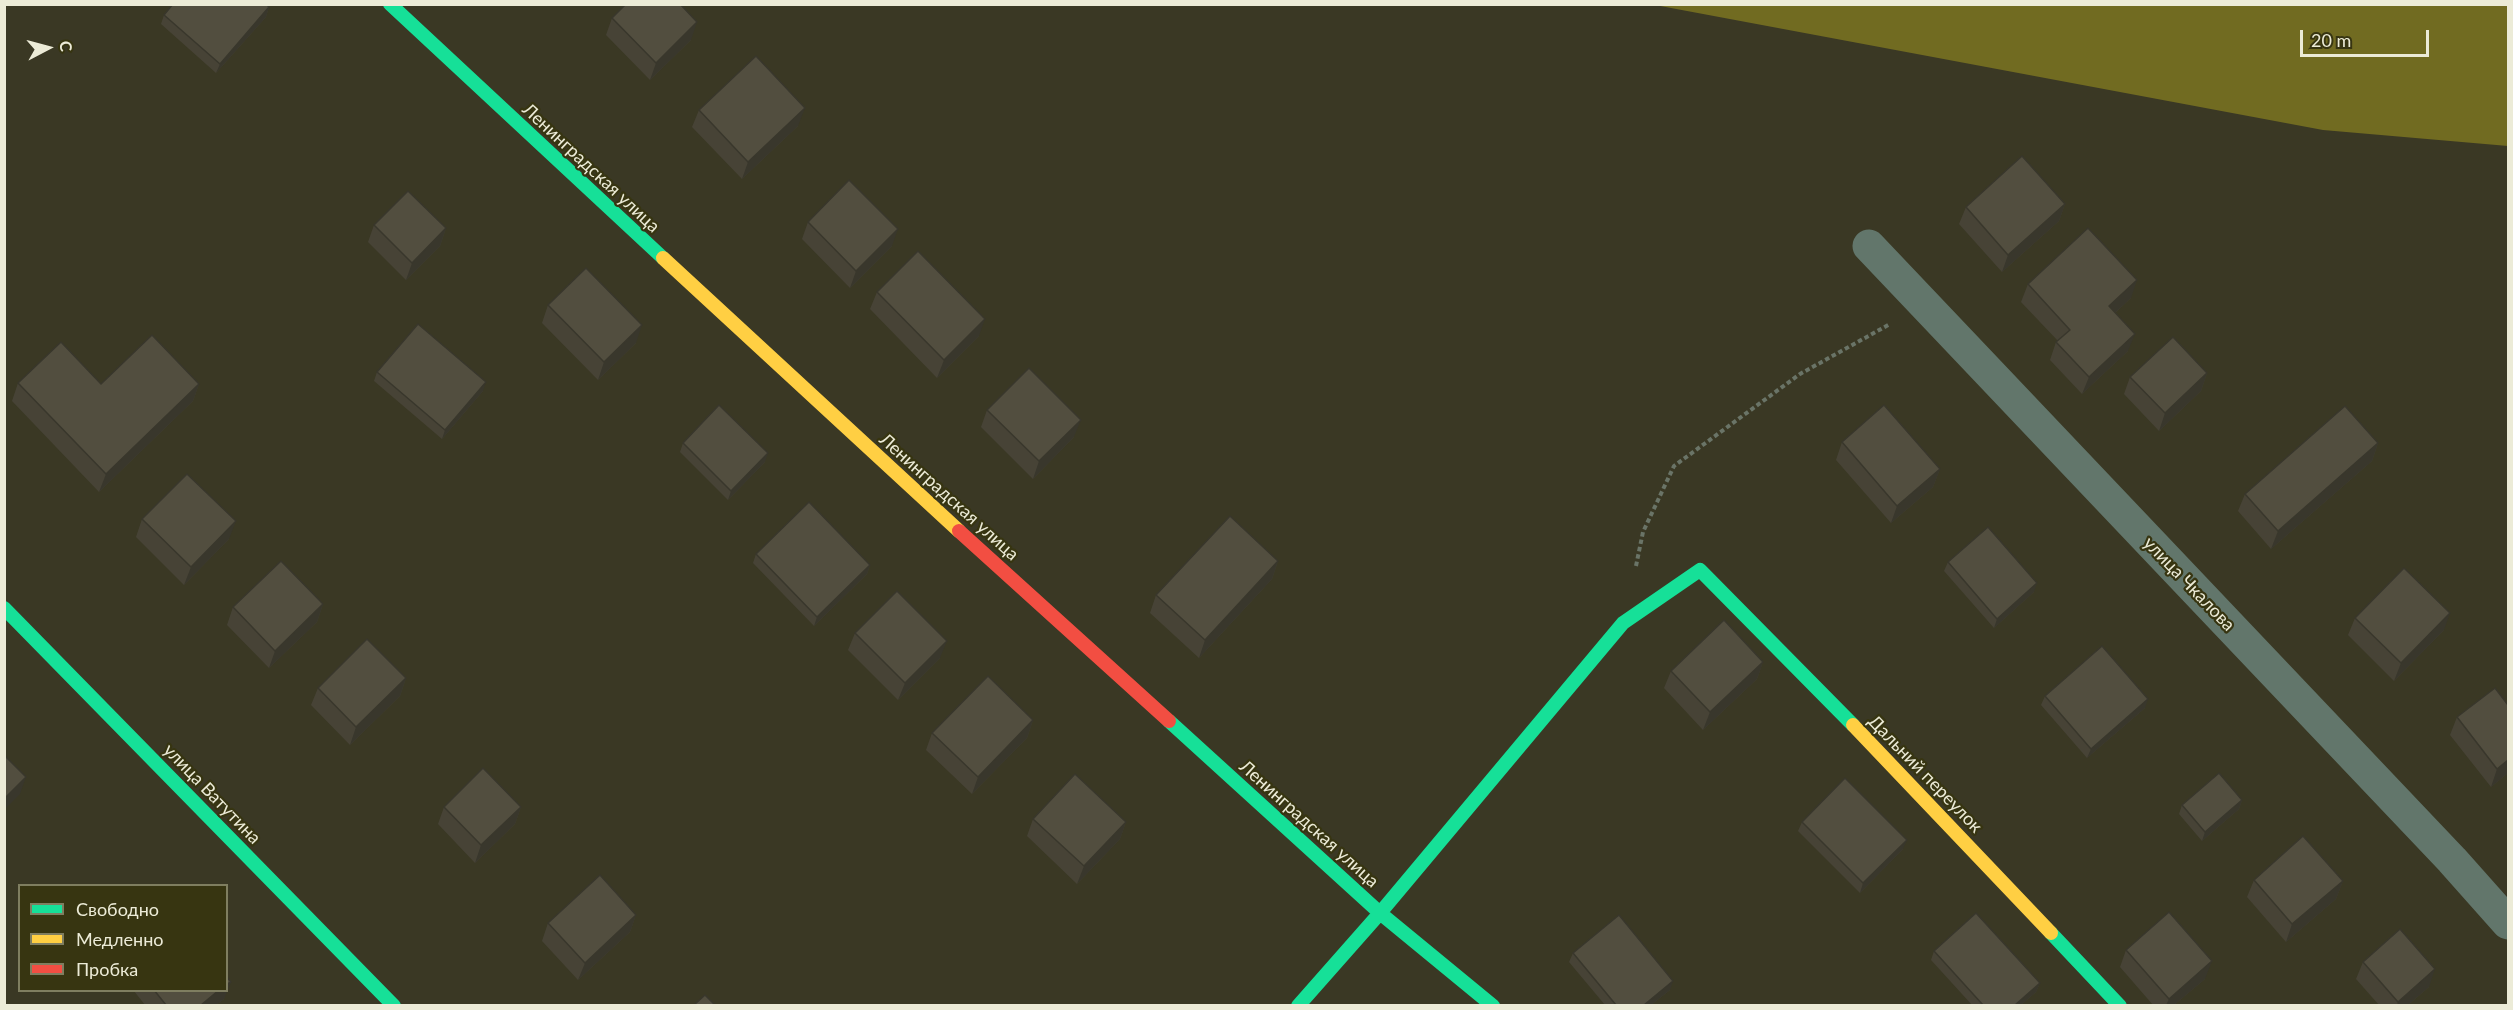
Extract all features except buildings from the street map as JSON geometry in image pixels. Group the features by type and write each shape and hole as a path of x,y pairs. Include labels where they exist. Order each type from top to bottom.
{"street":[{"name":"Ленинградская улица","path":"390,4 773,361 1380,913 1493,1005"},
{"name":"улица Чкалова","path":"1869,246 2452,860 2508,923"},
{"name":"Дальний переулок","path":"1623,623 1700,570 1846,718 2120,1005"},
{"name":"улица Ватутина","path":"4,608 394,1005"},
{"path":"1298,1005 1380,913 1623,623"}],"path":[{"path":"1623,623 1643,532 1674,466 1800,374 1924,306"}],"shaded area":[{"path":"1655,5 2508,5 2508,146 2323,130"}],"traffic: fast":[{"path":"390,4 663,258"},
{"path":"1298,1006 1380,913 1623,623 1700,570 1853,725"},
{"path":"4,608 394,1006"},
{"path":"1169,721 1380,913 1493,1006"},
{"path":"2051,933 2120,1006"}],"traffic: slow":[{"path":"663,258 959,531"},
{"path":"1853,725 2051,933"}],"traffic: jam":[{"path":"959,531 1169,721"}]}
